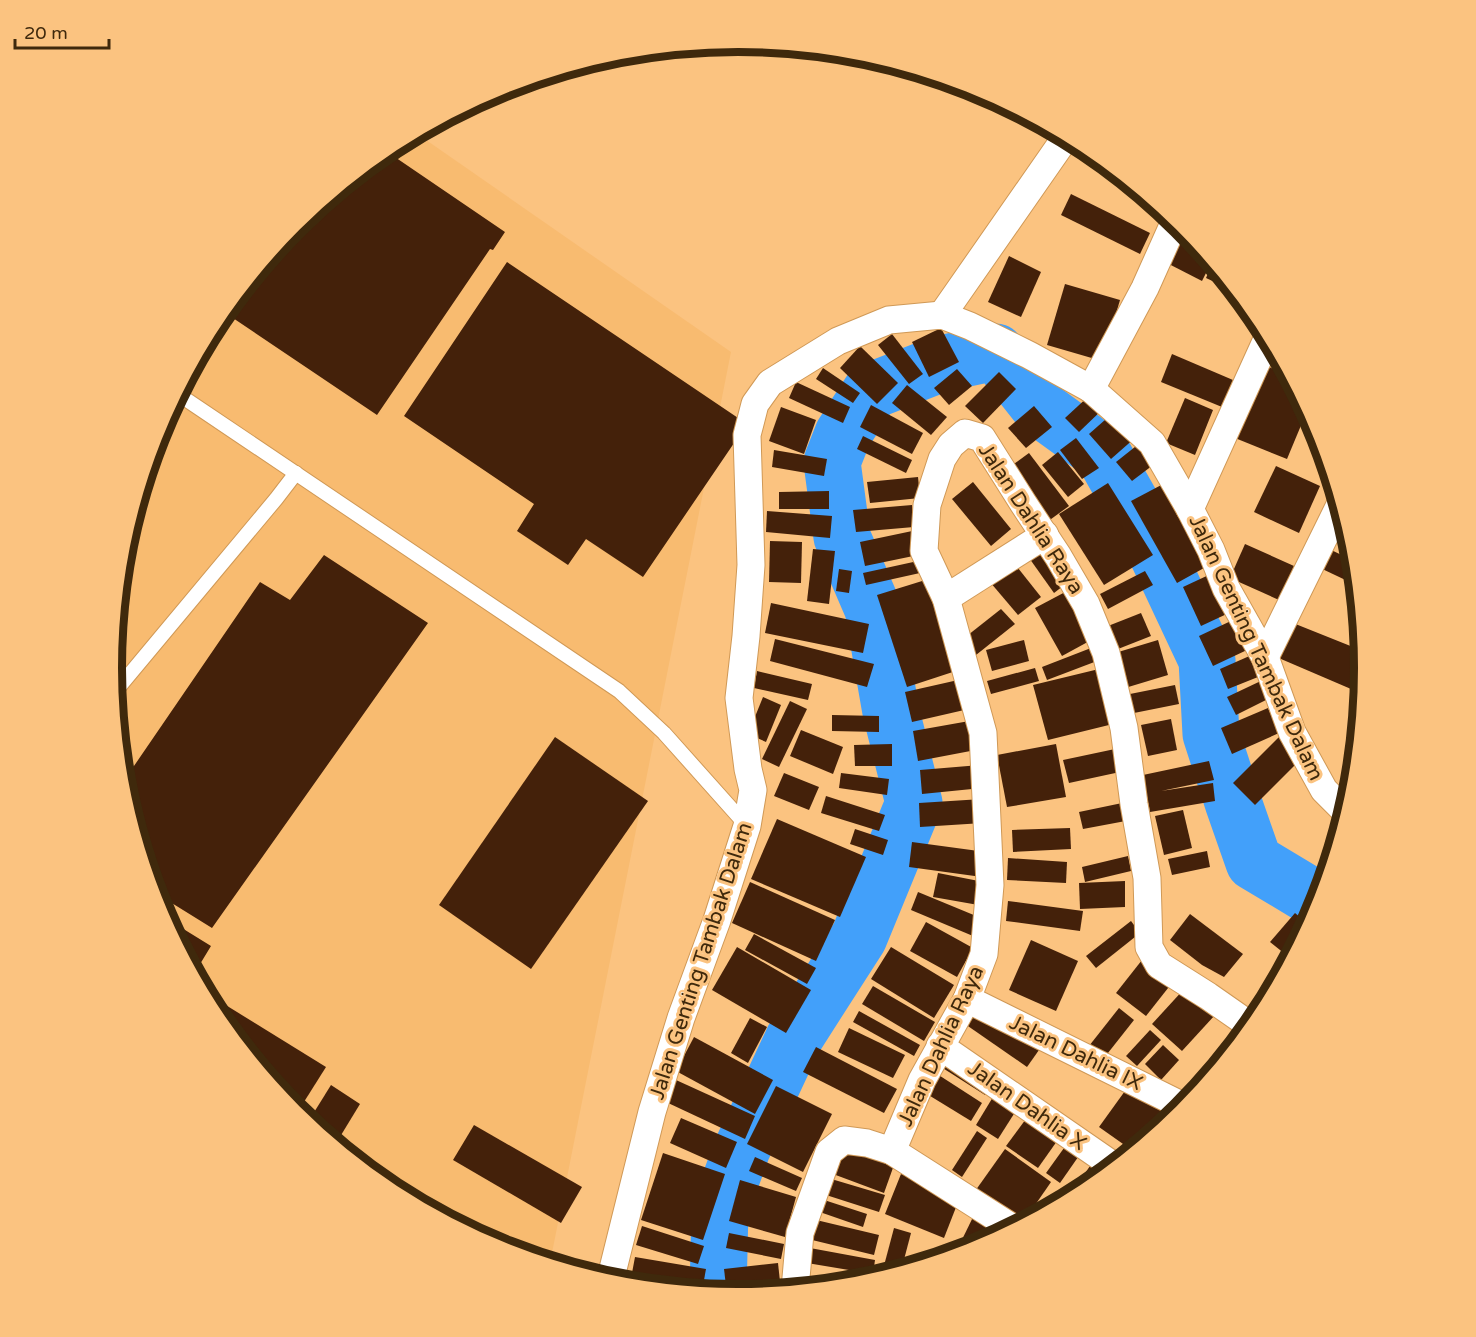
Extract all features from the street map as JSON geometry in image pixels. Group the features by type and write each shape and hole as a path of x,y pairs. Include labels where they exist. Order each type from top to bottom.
{"street":[{"path":"942,315 1061,144"},
{"path":"1091,389 1145,288 1171,230"},
{"name":"Jalan Genting Tambak Dalam","path":"612,1272 652,1112 681,1018 717,920 747,826 753,790 748,770 739,698 751,565 747,435 755,404 770,383 838,341 889,320 942,315 1029,355 1091,389 1152,443 1190,508 1211,550 1226,588 1265,657 1292,732 1324,790 1338,804"},
{"path":"1190,508 1263,348"},
{"name":"Jalan Dahlia Raya","path":"892,1151 922,1080 967,999 984,954 990,885 983,733 946,598 924,550 927,505 942,459 951,445 965,433 982,438 1045,535 1086,604 1106,653 1124,728 1147,878 1149,946 1159,965 1243,1020"},
{"path":"1265,657 1335,517"},
{"path":"946,598 1045,535"},
{"name":"Jalan Dahlia IX","path":"967,999 1176,1102"},
{"name":"Jalan Dahlia X","path":"940,1046 1107,1161"},
{"path":"796,1281 800,1233 829,1152 844,1140 867,1143 892,1151 1005,1223"}],"lane":[{"path":"185,399 619,691 664,733 747,826"},
{"path":"122,683 296,473"}],"shaded area":[{"path":"424,139 731,352 551,1256 502,1238 430,1202 396,1181 332,1132 275,1075 226,1011 205,976 169,904 155,867 143,828 127,749 123,709 123,628 134,548 143,509 169,433 205,360 226,326 275,262 302,233 363,180"}],"building":[{"path":"395,157 505,232 493,250 490,249 377,415 232,317 275,262 302,233 332,205"},
{"path":"1071,194 1150,233 1140,254 1061,215"},
{"path":"1176,236 1208,270 1202,281 1163,261"},
{"path":"1009,256 1041,272 1021,317 988,302"},
{"path":"507,262 747,424 643,577 586,539 568,565 517,531 534,504 404,416"},
{"path":"1209,272 1219,284 1206,278"},
{"path":"1065,284 1120,300 1102,361 1047,345"},
{"path":"941,328 959,362 929,377 912,342"},
{"path":"892,334 923,374 909,384 878,345"},
{"path":"860,346 898,383 877,404 840,368"},
{"path":"1172,354 1233,380 1222,407 1161,382"},
{"path":"1264,365 1276,370 1302,423 1287,459 1235,438"},
{"path":"823,368 860,393 853,403 816,379"},
{"path":"957,369 972,386 949,405 934,388"},
{"path":"999,372 1016,389 983,423 965,406"},
{"path":"796,382 850,407 843,423 789,398"},
{"path":"907,385 947,417 931,435 892,403"},
{"path":"1091,394 1104,408 1079,432 1065,418"},
{"path":"1185,398 1213,410 1195,455 1166,443"},
{"path":"871,405 923,433 912,454 860,427"},
{"path":"1034,406 1052,427 1026,448 1008,428"},
{"path":"781,407 816,420 804,454 769,441"},
{"path":"1114,412 1136,437 1111,459 1089,434"},
{"path":"863,436 912,460 906,473 857,449"},
{"path":"1076,438 1099,468 1082,479 1060,450"},
{"path":"1145,439 1161,459 1132,481 1116,462"},
{"path":"774,450 827,459 824,476 772,467"},
{"path":"1058,452 1084,484 1068,497 1042,465"},
{"path":"1029,453 1069,506 1047,522 1007,469"},
{"path":"1276,466 1320,486 1299,533 1254,512"},
{"path":"918,477 920,498 870,503 867,482"},
{"path":"973,482 1011,529 991,546 952,499"},
{"path":"1167,482 1213,563 1177,583 1131,501"},
{"path":"1108,483 1153,555 1104,585 1059,514"},
{"path":"829,491 829,509 779,509 779,492"},
{"path":"912,505 914,527 856,532 853,510"},
{"path":"767,511 832,516 830,538 766,532"},
{"path":"917,530 923,554 865,566 860,542"},
{"path":"770,541 802,542 801,583 769,582"},
{"path":"1245,544 1294,566 1279,600 1230,578"},
{"path":"1041,546 1067,583 1054,593 1027,555"},
{"path":"1325,547 1343,556 1348,581 1316,566"},
{"path":"813,549 835,551 829,604 807,601"},
{"path":"324,555 428,623 212,928 168,900 143,828 131,771 260,582 290,600"},
{"path":"927,559 929,571 866,585 863,573"},
{"path":"1014,563 1041,597 1018,615 990,582"},
{"path":"839,569 852,571 849,593 836,591"},
{"path":"1145,571 1153,585 1108,609 1100,594"},
{"path":"1213,573 1231,612 1201,626 1183,587"},
{"path":"935,577 965,668 907,687 877,595"},
{"path":"1069,590 1095,638 1062,656 1035,608"},
{"path":"771,603 869,624 863,653 765,633"},
{"path":"1001,609 1015,624 976,655 963,639"},
{"path":"1141,613 1151,636 1118,649 1108,626"},
{"path":"1233,620 1247,650 1213,666 1199,636"},
{"path":"1288,621 1353,647 1354,683 1351,689 1274,656"},
{"path":"775,639 874,664 867,687 770,661"},
{"path":"1024,640 1029,661 992,671 986,650"},
{"path":"1158,640 1168,675 1125,688 1115,653"},
{"path":"1091,648 1097,661 1047,680 1042,667"},
{"path":"1254,654 1263,675 1228,689 1220,669"},
{"path":"1035,668 1039,681 991,694 987,681"},
{"path":"1099,669 1113,724 1048,740 1033,685"},
{"path":"757,671 812,684 808,700 754,688"},
{"path":"967,678 973,708 912,722 905,692"},
{"path":"1265,679 1274,696 1236,715 1227,697"},
{"path":"1175,685 1179,704 1129,714 1125,695"},
{"path":"763,697 781,705 766,742 748,734"},
{"path":"790,701 807,709 779,767 762,759"},
{"path":"1268,708 1279,733 1232,754 1221,728"},
{"path":"832,715 879,716 879,732 832,731"},
{"path":"1171,719 1177,750 1148,756 1141,725"},
{"path":"975,720 981,749 918,761 913,731"},
{"path":"801,730 843,747 833,774 790,756"},
{"path":"1282,734 1304,756 1255,805 1233,783"},
{"path":"555,737 648,801 531,969 439,905"},
{"path":"892,744 892,766 855,766 854,745"},
{"path":"1056,744 1066,797 1007,807 997,755"},
{"path":"1115,749 1120,772 1069,783 1063,760"},
{"path":"1209,761 1214,780 1161,791 1213,783 1215,801 1150,812 1143,775"},
{"path":"980,765 982,788 922,794 920,770"},
{"path":"784,773 819,787 809,810 774,796"},
{"path":"841,773 889,779 887,795 839,788"},
{"path":"826,796 885,815 879,831 821,813"},
{"path":"982,799 983,823 920,827 919,803"},
{"path":"1127,802 1131,820 1083,829 1079,812"},
{"path":"1183,810 1192,848 1164,855 1155,816"},
{"path":"777,819 866,857 840,917 751,879"},
{"path":"1070,828 1071,849 1013,852 1012,830"},
{"path":"855,829 888,840 883,855 850,844"},
{"path":"912,842 986,852 982,877 909,867"},
{"path":"1207,851 1210,867 1172,875 1168,859"},
{"path":"1128,856 1131,871 1085,882 1082,867"},
{"path":"1008,858 1067,862 1066,883 1007,880"},
{"path":"938,873 989,883 984,906 933,897"},
{"path":"1125,881 1125,907 1080,909 1079,883"},
{"path":"750,882 835,920 816,961 732,923"},
{"path":"918,892 981,918 973,936 911,910"},
{"path":"1008,901 1083,911 1080,931 1006,921"},
{"path":"1295,913 1301,918 1284,953 1270,942"},
{"path":"1190,914 1243,954 1224,977 1202,965 1170,940"},
{"path":"1131,921 1140,933 1096,968 1086,956"},
{"path":"926,922 973,948 957,977 910,951"},
{"path":"179,926 211,946 199,965"},
{"path":"754,934 816,968 807,984 745,950"},
{"path":"1031,940 1078,961 1056,1011 1009,990"},
{"path":"737,947 811,990 786,1033 712,990"},
{"path":"891,947 954,985 934,1018 871,979"},
{"path":"1142,960 1172,983 1146,1016 1116,993"},
{"path":"873,986 935,1022 924,1041 862,1004"},
{"path":"1185,988 1215,1015 1182,1051 1152,1024"},
{"path":"220,1002 326,1067 302,1104 249,1043"},
{"path":"976,1007 1039,1050 1027,1067 965,1024"},
{"path":"1119,1008 1134,1020 1104,1058 1089,1046"},
{"path":"859,1011 920,1045 914,1056 853,1022"},
{"path":"750,1018 767,1027 748,1063 731,1053"},
{"path":"849,1028 905,1055 893,1078 838,1052"},
{"path":"1150,1030 1161,1040 1137,1066 1126,1056"},
{"path":"694,1037 773,1080 755,1114 676,1071"},
{"path":"1163,1045 1179,1060 1161,1080 1145,1064"},
{"path":"816,1047 897,1089 884,1113 803,1072"},
{"path":"944,1055 991,1084 985,1095 938,1065"},
{"path":"934,1072 982,1103 971,1121 922,1091"},
{"path":"676,1080 755,1116 745,1139 666,1102"},
{"path":"1130,1084 1167,1111 1126,1146 1099,1127"},
{"path":"331,1085 360,1104 339,1138 313,1114"},
{"path":"776,1086 832,1114 803,1172 747,1144"},
{"path":"996,1092 1019,1106 998,1139 976,1125"},
{"path":"1031,1112 1062,1134 1038,1168 1006,1146"},
{"path":"681,1118 737,1142 726,1168 670,1143"},
{"path":"474,1125 582,1187 561,1223 453,1160"},
{"path":"977,1131 987,1138 962,1177 952,1170"},
{"path":"1069,1141 1083,1150 1060,1183 1046,1173"},
{"path":"844,1147 894,1165 884,1193 833,1174"},
{"path":"1005,1149 1051,1182 1032,1209 1014,1219 973,1194"},
{"path":"663,1153 725,1174 703,1240 641,1220"},
{"path":"755,1157 802,1178 796,1191 749,1171"},
{"path":"1095,1159 1103,1164 1080,1181"},
{"path":"901,1174 960,1197 944,1238 885,1214"},
{"path":"828,1178 885,1195 879,1212 823,1194"},
{"path":"740,1180 796,1197 785,1237 729,1221"},
{"path":"818,1198 867,1214 863,1227 814,1210"},
{"path":"975,1213 996,1224 994,1229 960,1243"},
{"path":"812,1219 879,1235 874,1255 808,1239"},
{"path":"642,1226 704,1246 698,1264 636,1245"},
{"path":"894,1228 911,1233 903,1262 884,1267"},
{"path":"729,1233 784,1244 781,1259 726,1248"},
{"path":"810,1248 875,1260 874,1269 862,1272 807,1263"},
{"path":"635,1257 706,1269 703,1283 632,1275"},
{"path":"778,1263 780,1283 726,1284 724,1269"}],"waterway":[{"path":"718,1284 720,1209 742,1149 793,1040 859,937 914,803 891,712 873,609 842,537 832,462 843,434 871,391 940,364 996,352 1041,409 1103,454 1145,528 1207,660 1211,734 1254,862 1310,896"}]}
